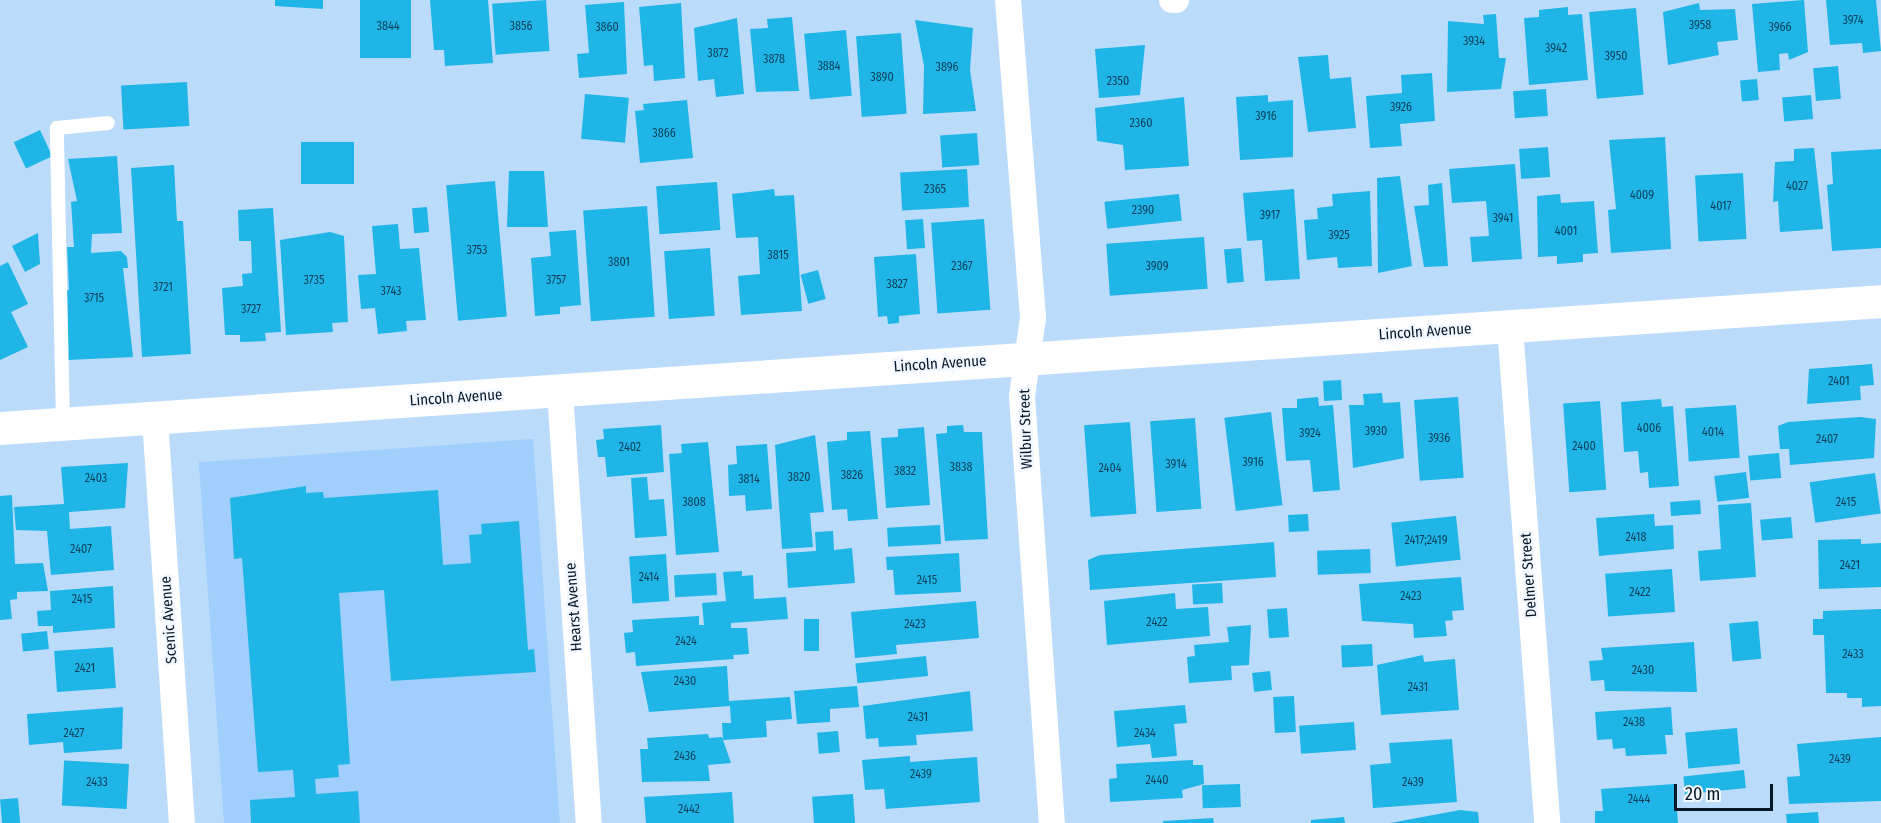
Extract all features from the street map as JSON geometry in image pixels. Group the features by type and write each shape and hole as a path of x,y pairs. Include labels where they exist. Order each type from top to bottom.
{"main road":[{"name":"Lincoln Avenue","path":"0,428 1028,357 1881,302"}],"street":[{"name":"Wilbur Street","path":"1008,0 1034,318 1022,396 1052,823"},
{"name":"Delmer Street","path":"1510,327 1547,823"},
{"name":"Hearst Avenue","path":"560,391 589,823"},
{"name":"Scenic Avenue","path":"155,418 182,823"}],"lane":[{"path":"63,424 57,128 108,123"}],"shaded area":[{"path":"533,439 560,823 224,823 199,462"}],"building":[{"path":"275,0 323,0 323,9 275,6"},
{"path":"360,0 411,0 411,58 360,58"},
{"path":"430,0 488,0 493,63 445,66 444,50 434,50"},
{"path":"546,0 550,51 496,55 492,4"},
{"path":"1804,0 1808,52 1789,60 1788,53 1779,54 1780,70 1758,72 1752,4"},
{"path":"1826,0 1876,0 1881,51 1863,53 1862,43 1830,45"},
{"path":"624,2 627,74 579,78 577,54 589,53 585,5"},
{"path":"681,3 685,78 654,81 653,65 644,66 639,7"},
{"path":"1699,3 1700,10 1735,9 1738,40 1717,42 1719,55 1668,65 1663,12"},
{"path":"1568,7 1568,15 1582,14 1588,80 1529,85 1524,18 1539,17 1539,10"},
{"path":"1636,8 1644,95 1597,99 1589,12"},
{"path":"1496,14 1499,58 1506,58 1501,89 1447,92 1448,21 1484,24 1483,15"},
{"path":"792,17 799,91 756,92 750,29 768,28 767,19"},
{"path":"737,18 744,94 716,97 714,79 698,81 694,28"},
{"path":"915,20 973,28 970,70 976,111 923,114 924,66"},
{"path":"846,30 852,96 810,99 804,34"},
{"path":"901,33 907,114 862,117 856,36"},
{"path":"1145,45 1140,95 1099,98 1095,49"},
{"path":"1328,55 1330,79 1351,77 1356,128 1308,132 1298,57"},
{"path":"1838,66 1841,99 1816,101 1813,68"},
{"path":"1432,73 1435,121 1400,124 1402,146 1370,148 1366,96 1402,93 1401,75"},
{"path":"1757,79 1759,100 1742,101 1740,80"},
{"path":"187,82 189,126 123,129 121,85"},
{"path":"1546,89 1548,116 1515,118 1513,91"},
{"path":"585,94 629,98 625,143 581,139"},
{"path":"1268,95 1268,102 1293,100 1293,157 1240,160 1236,97"},
{"path":"1811,95 1813,119 1784,121 1782,98"},
{"path":"1184,97 1189,166 1125,170 1123,145 1097,141 1095,108"},
{"path":"687,100 693,158 640,163 635,111 644,110 643,104"},
{"path":"40,130 52,156 26,169 14,142"},
{"path":"977,133 979,165 942,168 940,136"},
{"path":"1665,137 1671,249 1611,253 1608,210 1616,209 1609,140"},
{"path":"301,142 354,142 354,184 301,184"},
{"path":"1548,147 1550,177 1521,179 1519,149"},
{"path":"1814,148 1823,229 1780,232 1778,201 1773,202 1775,162 1794,161 1794,149"},
{"path":"1881,149 1881,248 1832,251 1827,185 1833,184 1831,152"},
{"path":"117,156 122,233 92,234 91,253 121,251 127,257 128,268 123,268 133,357 68,360 64,291 69,290 67,247 74,247 71,202 77,201 68,159"},
{"path":"1515,164 1522,259 1472,262 1470,237 1489,236 1486,201 1452,203 1449,169"},
{"path":"174,165 177,221 183,221 191,354 142,357 131,168"},
{"path":"967,169 969,207 902,210 900,173"},
{"path":"509,171 544,171 548,227 507,227"},
{"path":"1743,173 1746,239 1699,241 1695,176"},
{"path":"1400,176 1412,266 1378,273 1377,178"},
{"path":"495,181 507,316 458,321 446,185"},
{"path":"717,182 720,230 659,234 656,186"},
{"path":"1442,183 1448,266 1424,267 1414,206 1429,205 1428,185"},
{"path":"774,189 775,196 794,195 802,311 741,315 738,276 760,274 758,237 736,238 732,194"},
{"path":"1294,189 1300,279 1265,281 1262,240 1247,241 1243,193"},
{"path":"1370,191 1372,266 1338,268 1337,257 1307,260 1304,220 1318,219 1317,208 1333,206 1332,194"},
{"path":"1179,194 1182,221 1107,229 1104,202"},
{"path":"1560,194 1561,203 1594,201 1598,253 1583,254 1583,262 1557,264 1557,256 1538,257 1537,196"},
{"path":"647,206 655,317 591,321 583,210"},
{"path":"427,207 429,232 414,233 412,208"},
{"path":"273,208 281,332 265,333 266,341 240,342 240,335 225,335 222,288 243,286 242,274 252,273 251,241 239,241 238,210"},
{"path":"923,219 925,248 907,249 905,220"},
{"path":"984,219 990,310 937,313 931,223"},
{"path":"398,224 400,249 419,248 426,320 406,321 407,331 378,334 375,308 361,309 358,275 376,274 372,226"},
{"path":"576,230 581,305 560,307 560,314 535,316 531,258 551,256 549,232"},
{"path":"330,232 344,236 348,322 332,323 333,332 286,335 280,240"},
{"path":"38,233 40,264 25,272 12,246"},
{"path":"1204,237 1208,289 1110,296 1106,244"},
{"path":"710,248 715,316 669,319 664,251"},
{"path":"1241,248 1244,282 1227,283 1224,249"},
{"path":"916,254 920,314 899,316 899,323 888,324 887,316 878,317 874,257"},
{"path":"8,262 28,304 11,312 28,347 0,360 0,266"},
{"path":"818,270 826,299 808,304 801,275"},
{"path":"1872,364 1874,385 1860,386 1861,400 1807,404 1809,369"},
{"path":"1341,380 1342,400 1324,401 1323,381"},
{"path":"1382,393 1383,403 1400,402 1404,458 1353,468 1349,405 1364,405 1363,394"},
{"path":"1318,397 1319,406 1333,405 1340,490 1313,492 1310,460 1286,461 1282,408 1297,408 1297,399"},
{"path":"1458,397 1464,478 1420,481 1414,400"},
{"path":"1661,399 1662,407 1673,406 1679,486 1649,488 1648,472 1640,473 1638,451 1624,452 1621,402"},
{"path":"1600,401 1606,490 1569,492 1563,404"},
{"path":"1736,405 1740,458 1689,461 1685,409"},
{"path":"1271,412 1282,505 1236,511 1224,418"},
{"path":"1860,417 1876,419 1874,458 1790,465 1789,449 1780,449 1778,426 1788,422"},
{"path":"1195,418 1201,509 1156,512 1150,421"},
{"path":"1130,422 1136,514 1091,517 1084,425"},
{"path":"661,425 664,472 607,477 605,457 598,457 596,440 604,439 603,429"},
{"path":"963,425 964,432 982,432 988,539 945,541 936,434 947,433 947,426"},
{"path":"924,427 930,505 886,508 881,438 898,437 898,429"},
{"path":"870,431 878,519 848,521 847,509 832,510 827,442 847,440 847,432"},
{"path":"815,435 824,512 810,513 813,547 782,549 775,445"},
{"path":"708,442 719,552 676,555 669,454 682,453 681,444"},
{"path":"767,444 772,509 746,511 745,495 729,496 728,465 737,464 736,446"},
{"path":"1779,453 1781,478 1750,481 1748,456"},
{"path":"128,463 125,508 69,512 70,529 111,526 114,570 51,575 47,531 16,530 14,507 64,504 61,467"},
{"path":"1746,472 1749,498 1717,502 1714,476"},
{"path":"1875,473 1881,514 1815,523 1810,482"},
{"path":"647,477 649,500 664,499 667,536 635,538 631,478"},
{"path":"306,486 306,493 323,492 324,498 438,490 443,565 471,563 469,535 482,534 481,524 519,521 528,650 534,649 536,672 391,681 384,590 339,593 350,764 338,765 339,777 315,779 316,794 358,791 360,823 251,823 250,800 295,797 293,770 258,772 242,558 234,559 230,498"},
{"path":"12,495 15,564 43,563 48,591 17,592 17,599 10,600 12,619 0,620 0,496"},
{"path":"1700,500 1701,514 1671,516 1670,502"},
{"path":"1751,503 1756,577 1700,581 1698,551 1721,549 1718,505"},
{"path":"1308,514 1309,531 1289,532 1288,515"},
{"path":"1654,514 1655,526 1673,525 1674,549 1599,556 1596,518"},
{"path":"1456,516 1461,560 1396,567 1391,523"},
{"path":"1791,517 1793,538 1762,541 1760,520"},
{"path":"940,525 941,544 888,547 887,528"},
{"path":"833,531 834,550 852,548 855,583 788,588 786,553 816,551 815,532"},
{"path":"1861,539 1861,544 1881,543 1881,587 1819,589 1818,540"},
{"path":"1274,542 1276,577 1090,590 1088,560 1100,555"},
{"path":"1370,549 1371,573 1318,575 1317,551"},
{"path":"959,553 961,592 895,595 893,570 887,570 886,557"},
{"path":"666,554 669,601 632,603 629,557"},
{"path":"1672,569 1675,612 1608,617 1605,574"},
{"path":"742,571 742,576 753,575 754,599 786,597 788,619 731,623 731,628 747,628 749,654 733,655 734,659 636,666 635,652 626,653 624,633 633,632 632,620 699,616 699,625 704,625 702,603 726,601 723,572"},
{"path":"716,573 717,595 675,597 674,575"},
{"path":"1461,577 1464,610 1452,611 1453,620 1445,621 1447,636 1414,638 1413,624 1362,621 1359,584"},
{"path":"1222,583 1223,603 1193,605 1192,585"},
{"path":"113,586 115,628 53,633 53,626 38,626 37,611 51,610 50,591"},
{"path":"1175,593 1176,609 1208,607 1210,636 1107,645 1104,601"},
{"path":"976,601 979,638 896,645 897,654 855,658 851,612"},
{"path":"1287,608 1289,637 1269,638 1267,609"},
{"path":"1881,609 1881,706 1862,707 1862,698 1847,698 1847,693 1826,693 1824,635 1813,635 1813,619 1823,619 1823,611"},
{"path":"804,619 819,619 819,651 804,651"},
{"path":"1758,621 1761,659 1732,661 1729,624"},
{"path":"1251,625 1249,665 1231,666 1232,680 1189,683 1187,657 1195,656 1194,645 1229,642 1227,627"},
{"path":"47,631 49,649 23,652 21,634"},
{"path":"1694,642 1697,692 1605,691 1604,680 1591,681 1589,661 1603,660 1601,648"},
{"path":"1372,644 1373,666 1342,668 1341,646"},
{"path":"113,647 116,688 57,692 54,651"},
{"path":"1423,655 1424,662 1455,659 1459,710 1381,715 1377,665"},
{"path":"926,656 928,676 857,683 855,663"},
{"path":"727,666 729,701 790,697 792,719 766,721 767,737 723,740 722,723 731,723 730,706 649,712 641,672"},
{"path":"1270,671 1272,690 1254,692 1252,673"},
{"path":"857,686 859,707 830,709 830,722 797,724 794,691"},
{"path":"970,691 973,731 916,735 917,745 879,747 878,738 866,739 863,706"},
{"path":"1294,696 1296,732 1275,733 1273,697"},
{"path":"1185,705 1187,723 1174,724 1177,756 1152,758 1150,744 1117,747 1114,711"},
{"path":"123,707 122,749 64,753 63,742 29,745 27,714"},
{"path":"1671,707 1673,735 1665,735 1667,754 1626,756 1625,748 1613,749 1612,739 1597,740 1595,712"},
{"path":"1354,722 1356,750 1301,754 1299,726"},
{"path":"1737,728 1740,764 1688,768 1685,733"},
{"path":"838,731 840,752 819,754 817,733"},
{"path":"708,734 709,738 722,737 731,763 708,765 710,781 642,782 640,749 648,749 647,738"},
{"path":"1881,737 1881,801 1789,804 1787,777 1800,776 1797,744"},
{"path":"1452,739 1457,802 1373,808 1370,765 1391,763 1389,743"},
{"path":"910,756 910,762 977,757 980,802 886,809 884,789 865,790 862,760"},
{"path":"1193,760 1193,765 1203,765 1204,784 1182,790 1183,798 1110,802 1109,779 1117,778 1116,764"},
{"path":"64,761 129,764 127,809 62,806"},
{"path":"1744,770 1746,788 1685,794 1683,776"},
{"path":"1240,784 1241,807 1203,808 1202,785"},
{"path":"1675,784 1678,823 1595,823 1595,811 1603,811 1601,789"},
{"path":"732,792 734,823 646,823 644,797"},
{"path":"853,794 855,823 814,823 812,797"},
{"path":"18,798 20,823 2,823 0,800"},
{"path":"1460,810 1478,812 1479,823 1390,823"},
{"path":"1818,812 1819,823 1787,823 1786,814"},
{"path":"1344,817 1345,823 1311,823 1311,820"},
{"path":"1213,818 1214,823 1163,823 1163,821"}]}
